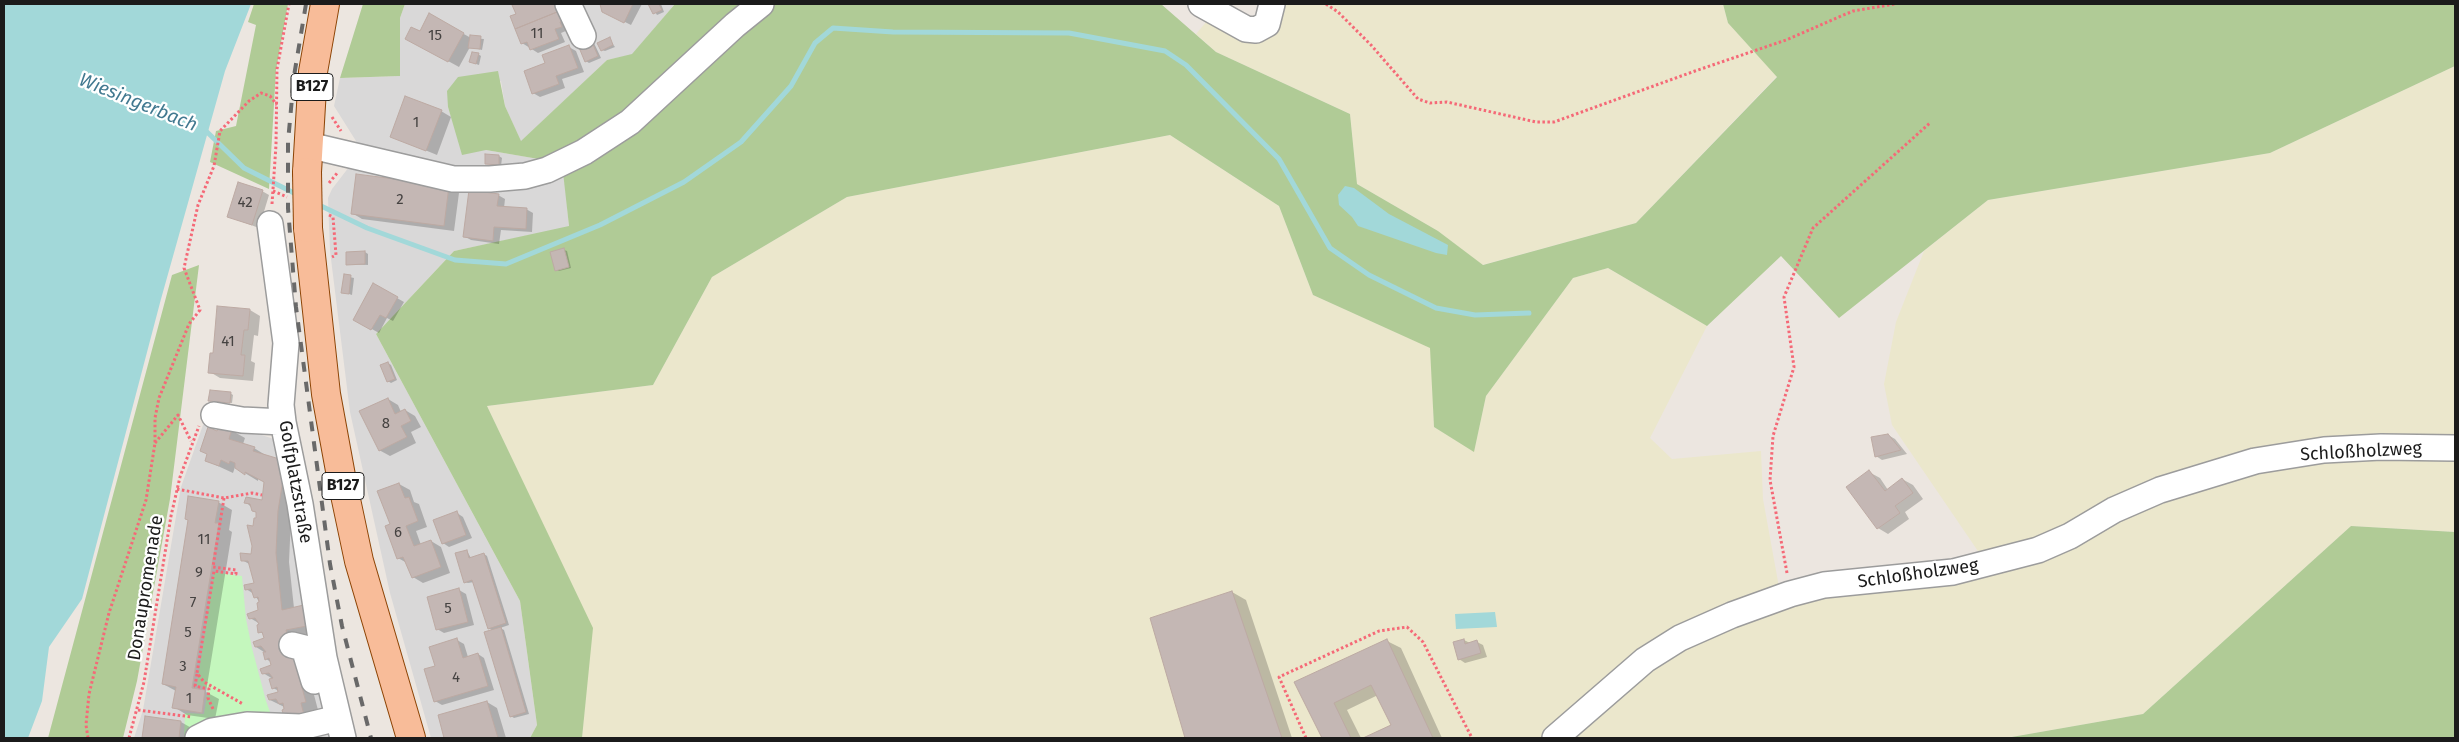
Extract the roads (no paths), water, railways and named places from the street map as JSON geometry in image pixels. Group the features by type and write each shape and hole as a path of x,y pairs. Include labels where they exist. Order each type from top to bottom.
{"main road":[{"name":"B127","path":"325,4 313,72 307,172 308,228 325,384 341,476 359,561 410,738"}],"street":[{"path":"568,4 583,36"},
{"path":"308,145 453,179 490,179 525,176 547,170 584,152 630,122 735,25 761,4"},
{"path":"1200,4 1246,29 1256,30 1267,24 1272,4"},
{"name":"Golfplatzstraße","path":"270,224 286,343 281,406 283,422 300,504 324,658 341,728"},
{"path":"214,415 242,420 283,422"},
{"name":"Schloßholzweg","path":"1555,738 1645,660 1680,638 1732,615 1790,594 1824,586 1953,572 2038,550 2070,536 2114,510 2160,490 2255,461 2324,450 2381,447 2455,448"},
{"path":"292,646 304,648 321,708 341,728"},
{"path":"198,738 212,731 247,725 341,728"}],"water":[{"path":"4,4 251,4 225,71 161,299 82,599 49,647 42,701 28,738 4,738"},
{"path":"1345,186 1354,188 1389,214 1448,245 1447,255 1436,253 1358,226 1352,217 1339,205 1338,195"},
{"path":"1495,612 1497,627 1456,629 1455,614"}],"waterway":[{"path":"317,204 367,228 455,260 506,264 600,225 684,182 741,142 791,86 815,43 833,28 893,32 1069,33 1165,51 1186,65 1279,159 1330,248 1369,275 1436,308 1475,315 1529,313"},
{"name":"Wiesingerbach","path":"204,129 244,168 298,195"}],"railway":[{"path":"306,4 294,76 288,142 288,208 296,307 330,564 342,626 371,738"}]}
